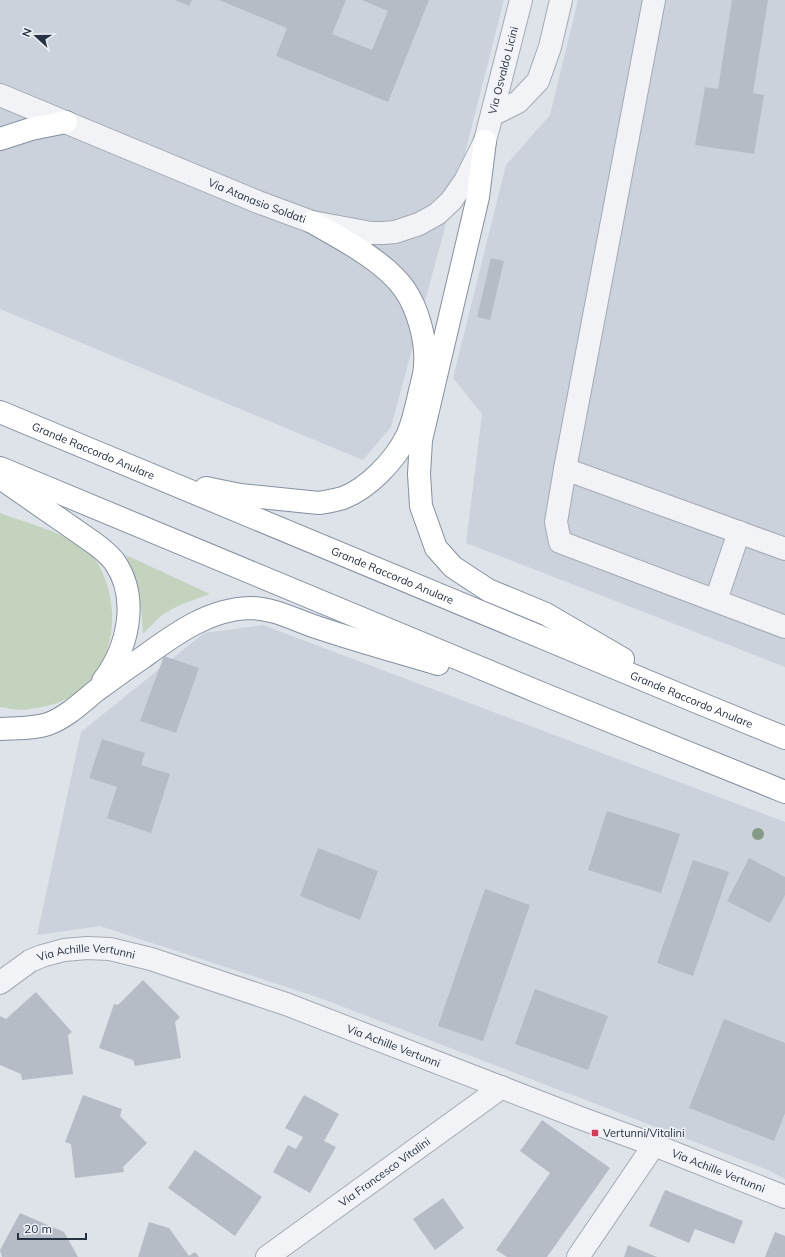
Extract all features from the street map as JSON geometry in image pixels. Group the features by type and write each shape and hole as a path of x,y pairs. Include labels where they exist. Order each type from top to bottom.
{"highway":[{"path":"0,139 25,131 66,122"},
{"path":"485,141 478,197 422,440 419,474 421,506 428,528 436,548 454,567 488,590 546,614 697,702"},
{"path":"107,457 190,484 240,495 319,503 353,493 383,470 403,443 411,426 426,365 422,330 406,291 400,282 386,268 312,222"},
{"name":"Grande Raccordo Anulare","path":"0,412 785,738"},
{"path":"0,468 543,694 785,792"},
{"path":"0,477 104,550 113,560 121,574 129,610 128,624 120,651 108,675 97,690"},
{"path":"7,727 37,727 49,724 75,709 97,690 187,627 230,610 252,608 279,614 330,632 543,694"}],"street":[{"name":"Via Osvaldo Licini","path":"485,141 521,0"},
{"path":"492,115 518,102 538,81 550,47 561,0"},
{"path":"654,0 565,469 556,522 560,542 785,626"},
{"name":"Via Atanasio Soldati","path":"0,95 258,202 312,222 362,232 383,233 403,230 429,220 451,201 464,181 485,141"},
{"path":"565,469 785,549"},
{"path":"716,600 739,532"},
{"name":"Via Achille Vertunni","path":"0,983 30,961 64,950 100,948 110,949 151,959 286,1004 654,1145 785,1197"},
{"name":"Via Francesco Vitalini","path":"267,1257 502,1087"},
{"path":"578,1257 654,1145"}],"shaded area":[{"path":"0,0 504,0 464,157 391,427 363,460 0,309"},
{"path":"578,0 785,0 785,667 466,543 482,414 453,378 506,165 550,115"},
{"path":"263,625 785,822 785,1179 768,1170 320,998 100,926 37,935 81,732 204,633"}],"green space":[{"path":"0,513 57,533 87,550 95,559 106,581 111,606 112,620 108,646 104,659 89,681 74,695 62,701 43,707 26,710 0,707"},
{"path":"126,555 210,594 185,603 167,612 143,634 138,594"}],"building":[{"path":"175,0 192,0 189,6"},
{"path":"219,0 346,0 332,34 372,50 388,11 362,0 429,0 388,102 276,56 287,28"},
{"path":"732,0 768,0 753,93 764,95 754,154 695,145 705,87 718,89"},
{"path":"491,258 504,261 490,320 477,317"},
{"path":"164,656 199,668 176,733 140,721"},
{"path":"102,739 145,753 141,765 170,774 151,833 107,818 117,787 89,778"},
{"path":"607,811 680,834 661,893 588,870"},
{"path":"318,848 378,871 360,920 300,896"},
{"path":"749,858 785,877 785,895 770,923 727,901"},
{"path":"693,860 729,872 693,976 657,963"},
{"path":"485,889 530,905 483,1041 438,1026"},
{"path":"143,980 180,1017 175,1022 181,1058 135,1066 133,1060 99,1048 114,1004 118,1005"},
{"path":"535,989 608,1016 588,1070 515,1044"},
{"path":"36,992 72,1032 68,1035 73,1074 22,1080 21,1074 0,1065 0,1016 6,1019"},
{"path":"724,1019 785,1043 785,1113 774,1141 689,1108"},
{"path":"83,1095 122,1109 120,1116 147,1143 123,1167 124,1172 75,1178 71,1144 65,1142"},
{"path":"304,1095 339,1114 324,1141 336,1147 310,1193 273,1172 288,1145 296,1149 303,1137 285,1128"},
{"path":"542,1120 610,1168 547,1257 507,1257 496,1250 550,1173 520,1151"},
{"path":"195,1150 262,1197 235,1236 168,1188"},
{"path":"665,1190 743,1221 734,1244 695,1229 689,1243 649,1226"},
{"path":"443,1198 464,1228 435,1250 413,1219"},
{"path":"20,1213 64,1232 78,1257 2,1257 0,1250"},
{"path":"149,1222 169,1228 189,1256 195,1252 199,1257 138,1257"},
{"path":"775,1232 785,1236 785,1257 765,1257"},
{"path":"628,1245 657,1257 624,1257"}],"place":[{"name":"Vertunni/Vitalini","path":"595,1133"}]}
